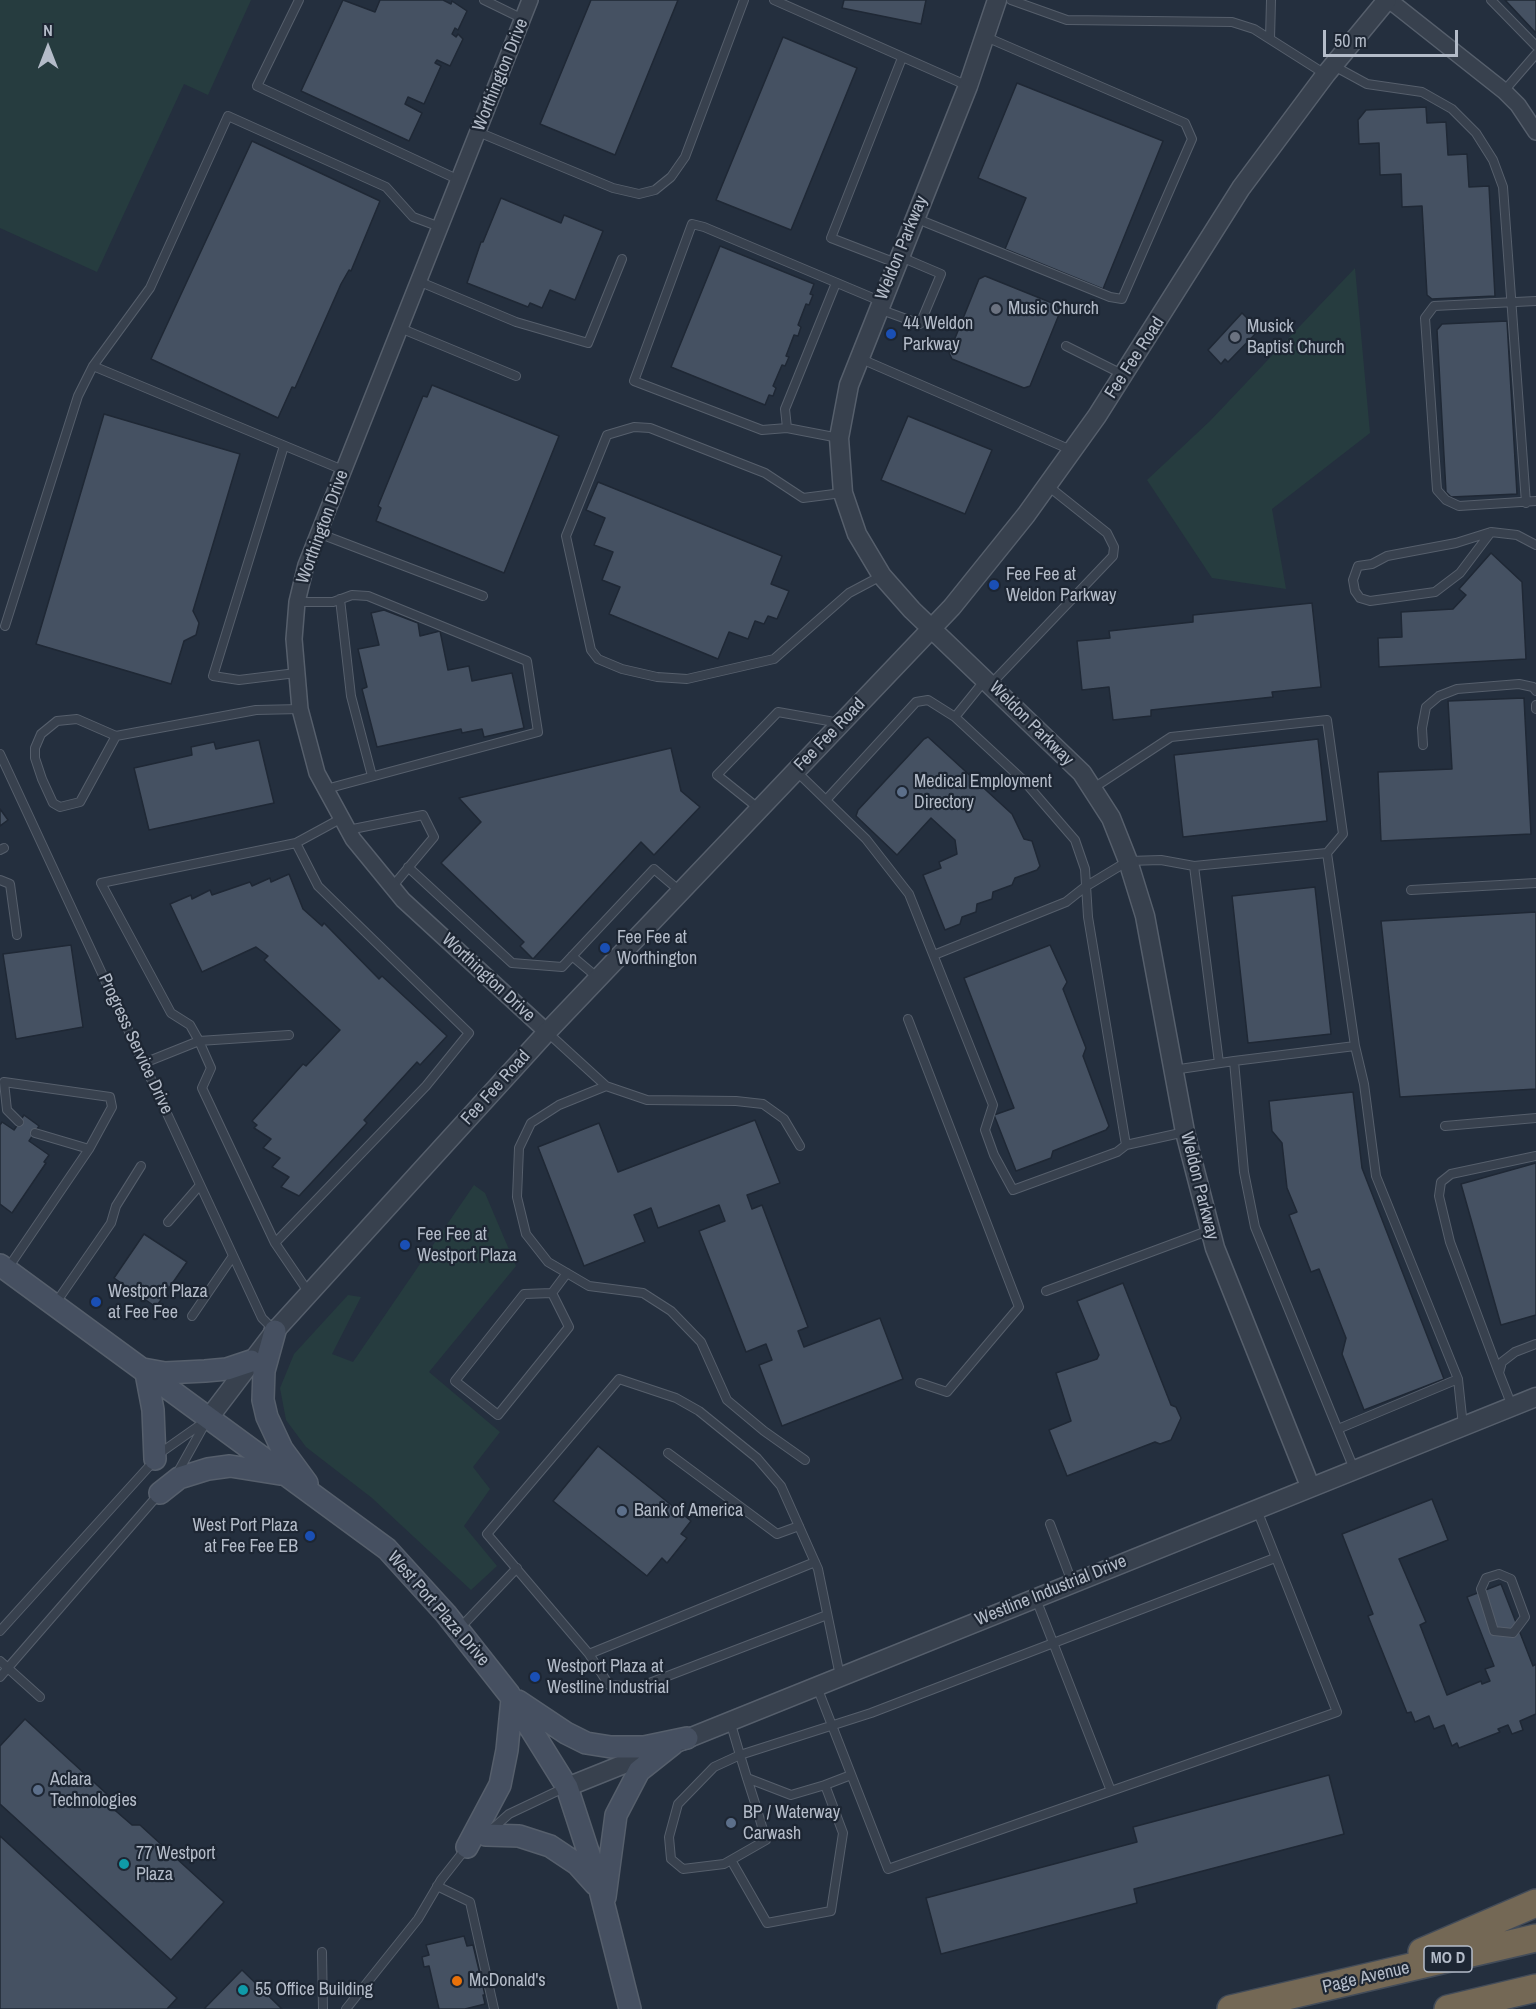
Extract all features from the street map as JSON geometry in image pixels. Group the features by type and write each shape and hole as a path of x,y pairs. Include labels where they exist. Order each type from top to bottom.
{"highway":[{"path":"1359,1979 1536,1903"},
{"name":"Page Avenue","path":"1231,2009 1536,1938"},
{"path":"1448,2009 1536,1988"}],"main road":[{"name":"West Port Plaza Drive","path":"3,1267 387,1549 458,1630 510,1697 567,1787 601,1896 630,2009"},
{"path":"275,1331 264,1371 263,1400 267,1417 282,1449 318,1498"},
{"path":"155,1459 153,1410 143,1371 165,1373 227,1369 251,1361"},
{"path":"160,1493 179,1478 210,1468 230,1466 287,1476"},
{"path":"510,1697 536,1715 586,1743 611,1747 644,1747 680,1741"},
{"path":"467,1847 500,1785 507,1750 510,1697"},
{"path":"601,1896 616,1815 639,1771 680,1741"},
{"path":"486,1835 519,1836 550,1846 578,1864 601,1896"}],"street":[{"name":"Worthington Drive","path":"530,0 306,565 297,602 294,639 300,709 317,773 345,824 402,900 547,1032"},
{"name":"Weldon Parkway","path":"997,0 987,36 968,87 858,357 842,410 839,438 843,493 858,534 882,576 932,629 1082,773 1111,818 1146,916 1185,1132 1215,1248 1310,1486"},
{"name":"Fee Fee Road","path":"208,1419 275,1331 547,1032 932,629 1048,486 1124,376 1241,188 1329,70 1388,0"},
{"path":"1388,0 1504,91 1535,127"},
{"name":"Westline Industrial Drive","path":"567,1787 1536,1396"}],"lane":[{"path":"299,0 257,86 459,180"},
{"path":"484,0 523,19"},
{"path":"478,132 613,188 639,194 655,190 671,177 685,157 744,0"},
{"path":"774,0 968,87"},
{"path":"1011,0 1067,20 1232,22 1254,29 1329,70 1367,84 1422,92 1452,109 1476,133 1493,160 1503,187 1526,503"},
{"path":"1270,39 1271,0"},
{"path":"1491,0 1536,46"},
{"path":"914,218 1110,297 1122,299 1192,139 1185,123 987,36"},
{"path":"1504,91 1536,54"},
{"path":"839,438 787,428 762,430 634,381 692,224 836,283 920,324 940,274 831,238 902,58"},
{"path":"4,626 78,396 93,366 150,288 228,116 386,187 413,217 440,227"},
{"path":"418,281 516,322 588,343 622,259"},
{"path":"787,428 785,409 836,283"},
{"path":"1536,301 1434,306 1425,318 1437,490 1446,500 1459,506 1536,501"},
{"path":"400,328 516,376"},
{"path":"1066,346 1124,376"},
{"path":"858,357 1072,450"},
{"path":"93,366 343,470"},
{"path":"843,493 803,498 765,474 650,428 634,427 607,435 566,536 591,650 598,659 622,669 667,678 687,679 774,659 849,593 882,576"},
{"path":"284,446 213,676 239,680 296,673"},
{"path":"955,717 1113,556 1114,547 1107,533 1048,486"},
{"path":"1491,532 1460,573 1435,592 1370,601 1360,598 1355,591 1353,580 1358,566 1372,564 1387,556 1456,543 1491,532 1517,536 1536,544"},
{"path":"318,533 483,596"},
{"path":"297,602 340,599 352,595 368,596 527,661 538,732 326,789"},
{"path":"340,599 351,696 372,776"},
{"path":"1423,745 1422,729 1426,707 1439,696 1457,689 1519,684 1533,687 1536,691"},
{"path":"826,800 916,702 928,700 955,717 1024,782 1075,840 1085,868 1090,928 1126,1145"},
{"path":"116,736 81,802 60,807 53,803 35,758 41,734 57,721 77,719 116,736 256,710 300,709"},
{"path":"759,809 717,776 777,712 841,724"},
{"path":"934,955 1066,902 1085,886 1128,861 1161,860 1194,866 1327,853 1342,834 1327,720 1171,737 1092,789"},
{"name":"Progress Service Drive","path":"0,754 262,1318 275,1331"},
{"path":"796,771 866,839 909,894 993,1105 985,1130 994,1155 1013,1190 1117,1152 1126,1145 1185,1132"},
{"path":"309,1293 275,1243 202,1088 211,1068 199,1041 190,1025 171,1013 101,883 296,843 345,824 423,815 434,837 392,886"},
{"path":"275,1243 426,1086 469,1033 318,886 296,843"},
{"path":"1327,853 1355,1046 1364,1084 1376,1176 1458,1379 1463,1426"},
{"path":"1194,866 1219,1063"},
{"path":"408,867 512,963 562,967 654,869 681,892"},
{"path":"0,880 10,884 17,935"},
{"path":"1411,890 1536,883"},
{"path":"572,956 598,978"},
{"path":"908,1019 1019,1307 947,1392 920,1383"},
{"path":"547,1032 606,1086 647,1100 736,1101 763,1104 784,1119 800,1146"},
{"path":"144,1063 199,1041 288,1035"},
{"path":"1173,1070 1355,1046"},
{"path":"1234,1061 1244,1172 1255,1227 1354,1469"},
{"path":"3,1267 89,1149 112,1107 110,1097 2,1081 7,1110 19,1122"},
{"path":"606,1086 559,1105 531,1123 519,1148 517,1197 526,1234 548,1262 590,1286 643,1293 670,1311 701,1342 727,1400 764,1431 805,1460"},
{"path":"1444,1126 1536,1118"},
{"path":"35,1133 89,1149"},
{"path":"1512,1407 1450,1242 1439,1196 1441,1182 1451,1174 1536,1156"},
{"path":"54,1306 111,1223 116,1206 141,1166"},
{"path":"168,1222 200,1185"},
{"path":"1046,1292 1210,1230"},
{"path":"192,1316 233,1256"},
{"path":"552,1293 567,1273"},
{"path":"552,1293 569,1327 498,1415 455,1381 524,1294 552,1293"},
{"path":"1499,1373 1502,1362 1515,1352 1536,1344"},
{"path":"826,1615 639,1688 609,1685 589,1654 487,1534 619,1379 676,1398 699,1411 757,1458 781,1486 815,1562 840,1676"},
{"path":"1338,1430 1458,1379"},
{"path":"0,1631 155,1459 208,1419"},
{"path":"0,1677 184,1466 208,1419"},
{"path":"668,1453 777,1534 799,1526"},
{"path":"816,1686 888,1869 1337,1712 1256,1508"},
{"path":"1050,1524 1072,1582"},
{"path":"729,1721 740,1755 766,1840 724,1864 683,1869 671,1859 669,1836 678,1804 692,1786 714,1767 740,1755 833,1728 1054,1645 1275,1558"},
{"path":"589,1654 815,1562"},
{"path":"458,1630 518,1568"},
{"path":"1499,1574 1511,1578 1526,1617 1513,1633 1494,1631 1481,1589 1486,1578 1499,1574"},
{"path":"1036,1597 1111,1791"},
{"path":"0,1661 40,1697"},
{"path":"747,1778 791,1795 851,1775"},
{"path":"731,1860 767,1923 831,1911 843,1833 825,1785"},
{"path":"346,2009 417,1919 437,1886 467,1847 486,1835 509,1814 567,1787"},
{"path":"437,1886 470,1902 494,2009"},
{"path":"322,1952 324,2009"}],"green space":[{"path":"0,0 251,0 208,95 184,84 97,272 0,228"},
{"path":"1355,268 1370,433 1272,509 1286,589 1212,578 1147,480 1210,421"},
{"path":"474,1185 485,1193 516,1266 429,1372 500,1432 473,1467 490,1489 464,1526 497,1566 471,1590 372,1498 306,1447 286,1420 280,1388 294,1354 348,1295 361,1297 332,1354 353,1362"}],"building":[{"path":"343,0 375,12 380,0 443,0 451,4 452,1 467,11 458,30 455,28 452,34 456,37 458,34 463,39 450,66 437,60 435,63 441,66 424,104 408,97 405,104 422,113 409,141 301,91"},
{"path":"591,0 678,0 615,155 540,124"},
{"path":"844,0 926,0 921,24 842,8"},
{"path":"1505,0 1536,0 1536,33"},
{"path":"783,37 857,68 791,230 716,200"},
{"path":"1017,83 1163,141 1103,289 1005,249 1026,198 978,178"},
{"path":"1426,107 1427,123 1446,122 1448,155 1467,154 1469,187 1489,186 1495,296 1432,299 1427,295 1422,206 1402,207 1401,174 1380,175 1379,143 1359,144 1358,120 1366,110"},
{"path":"252,141 380,201 351,271 349,270 341,284 295,388 292,387 278,418 151,359"},
{"path":"501,198 561,223 564,215 603,231 575,300 550,290 542,308 530,303 528,307 467,283 481,242 483,242"},
{"path":"720,246 814,284 810,294 813,295 809,305 806,304 798,325 801,327 798,336 794,335 786,356 789,357 785,366 782,365 773,386 776,388 773,396 769,395 765,405 671,367"},
{"path":"985,276 1057,305 1060,312 1030,386 1024,388 952,359 949,353 979,279"},
{"name":"Musick Baptist Church","path":"1242,313 1259,330 1228,362 1225,359 1221,364 1208,350"},
{"path":"1507,321 1517,494 1451,497 1446,492 1437,330 1442,324"},
{"path":"432,385 559,436 504,573 376,521 381,508 378,506 423,396 427,397"},
{"path":"104,414 240,454 193,611 199,623 196,635 184,641 171,684 36,644"},
{"path":"908,416 992,450 965,514 881,480"},
{"path":"598,482 782,556 771,584 789,591 777,619 768,616 764,624 755,621 748,639 729,632 718,659 609,614 620,587 602,580 613,552 594,545 605,518 586,510"},
{"path":"1491,553 1522,582 1526,659 1379,667 1378,638 1402,637 1401,612 1453,609 1466,595 1459,589"},
{"path":"1312,603 1321,687 1272,692 1273,697 1151,710 1151,716 1113,720 1109,687 1082,690 1077,641 1110,638 1109,631 1193,622 1193,615"},
{"path":"384,610 418,623 420,636 440,631 448,670 469,666 472,681 512,673 524,728 484,737 482,729 462,733 461,729 377,747 362,689 367,687 358,649 379,645 371,613"},
{"path":"1524,698 1531,834 1381,841 1378,772 1452,769 1448,701"},
{"path":"928,737 1012,814 1024,839 1032,841 1040,866 1037,870 1015,878 1012,885 993,892 992,899 977,904 976,912 962,917 960,924 945,930 923,875 941,868 939,862 957,854 955,840 931,818 897,855 856,816 858,810"},
{"path":"1318,739 1327,821 1183,837 1174,755"},
{"path":"259,740 274,803 149,830 134,768 192,755 191,747 214,742 216,749"},
{"path":"671,748 681,791 700,807 654,855 641,842 533,959 520,946 524,942 441,863 481,822 459,798"},
{"path":"0,809 8,820 0,826"},
{"path":"289,874 303,909 322,926 324,923 379,979 382,976 447,1036 420,1065 417,1062 364,1120 367,1123 299,1196 281,1187 289,1177 272,1167 280,1158 263,1148 271,1139 254,1128 257,1125 252,1121 303,1064 306,1066 340,1030 264,960 268,956 256,947 202,972 170,904 191,895 192,899 210,890 212,895 250,882 252,886 270,878 271,882"},
{"path":"1315,887 1331,1034 1248,1043 1232,896"},
{"path":"1536,912 1536,1089 1400,1097 1381,921"},
{"path":"71,945 83,1027 16,1039 3,954"},
{"path":"1050,945 1067,982 1063,989 1086,1048 1083,1056 1109,1126 1106,1130 1053,1151 1051,1158 1016,1171 994,1115 1014,1108 964,978"},
{"path":"1353,1092 1362,1168 1444,1379 1364,1410 1342,1354 1346,1338 1319,1269 1311,1272 1289,1215 1297,1212 1287,1188 1282,1143 1272,1131 1269,1101"},
{"path":"24,1115 39,1126 29,1141 49,1155 12,1213 0,1204 0,1125 2,1122 14,1130"},
{"path":"755,1120 780,1183 747,1195 752,1209 762,1205 808,1327 798,1331 804,1347 880,1318 903,1379 782,1426 759,1365 772,1360 766,1344 746,1352 699,1231 725,1221 719,1205 658,1228 651,1208 634,1215 645,1242 584,1266 538,1147 599,1123 618,1172"},
{"path":"1536,1163 1536,1315 1501,1325 1461,1184"},
{"path":"144,1234 187,1262 156,1307 114,1278"},
{"path":"1123,1283 1171,1405 1176,1407 1181,1418 1171,1440 1160,1444 1155,1442 1067,1476 1049,1430 1071,1421 1056,1373 1097,1359 1099,1355 1077,1301"},
{"name":"Bank of America","path":"598,1446 691,1521 681,1534 687,1538 667,1563 662,1558 647,1576 553,1501"},
{"path":"1432,1499 1448,1540 1399,1559 1426,1622 1420,1625 1447,1695 1481,1681 1482,1684 1490,1681 1485,1669 1494,1666 1467,1597 1501,1584 1533,1666 1536,1664 1536,1714 1520,1721 1523,1730 1512,1734 1508,1725 1498,1729 1500,1732 1459,1748 1457,1743 1452,1746 1444,1725 1434,1729 1429,1716 1415,1722 1411,1712 1407,1713 1368,1616 1373,1614 1342,1534"},
{"name":"77 Westport Plaza","path":"25,1719 109,1796 110,1806 132,1825 140,1825 224,1902 171,1960 0,1804 0,1746"},
{"path":"1329,1775 1344,1834 1134,1889 1137,1903 941,1954 926,1898 1137,1842 1133,1827"},
{"path":"0,1836 177,1998 167,2009 0,2009"},
{"name":"McDonald's","path":"464,1936 467,1946 473,1945 485,2004 465,2009 439,2009 429,1966 424,1967 422,1957 429,1955 426,1945"},
{"name":"55 Office Building","path":"242,1970 282,2009 204,2009"}],"place":[{"name":"Music Church","path":"996,309"},
{"name":"44 Weldon Parkway","path":"891,334"},
{"name":"Musick Baptist Church","path":"1235,337"},
{"name":"Fee Fee at Weldon Parkway","path":"994,585"},
{"name":"Medical Employment Directory","path":"902,792"},
{"name":"Fee Fee at Worthington","path":"605,948"},
{"name":"Fee Fee at Westport Plaza","path":"405,1245"},
{"name":"Westport Plaza at Fee Fee","path":"96,1302"},
{"name":"Bank of America","path":"622,1511"},
{"name":"West Port Plaza at Fee Fee EB","path":"310,1536"},
{"name":"Westport Plaza at Westline Industrial","path":"535,1677"},
{"name":"Aclara Technologies","path":"38,1790"},
{"name":"BP / Waterway Carwash","path":"731,1823"},
{"name":"77 Westport Plaza","path":"124,1864"},
{"name":"McDonald's","path":"457,1981"},
{"name":"55 Office Building","path":"243,1990"}]}
